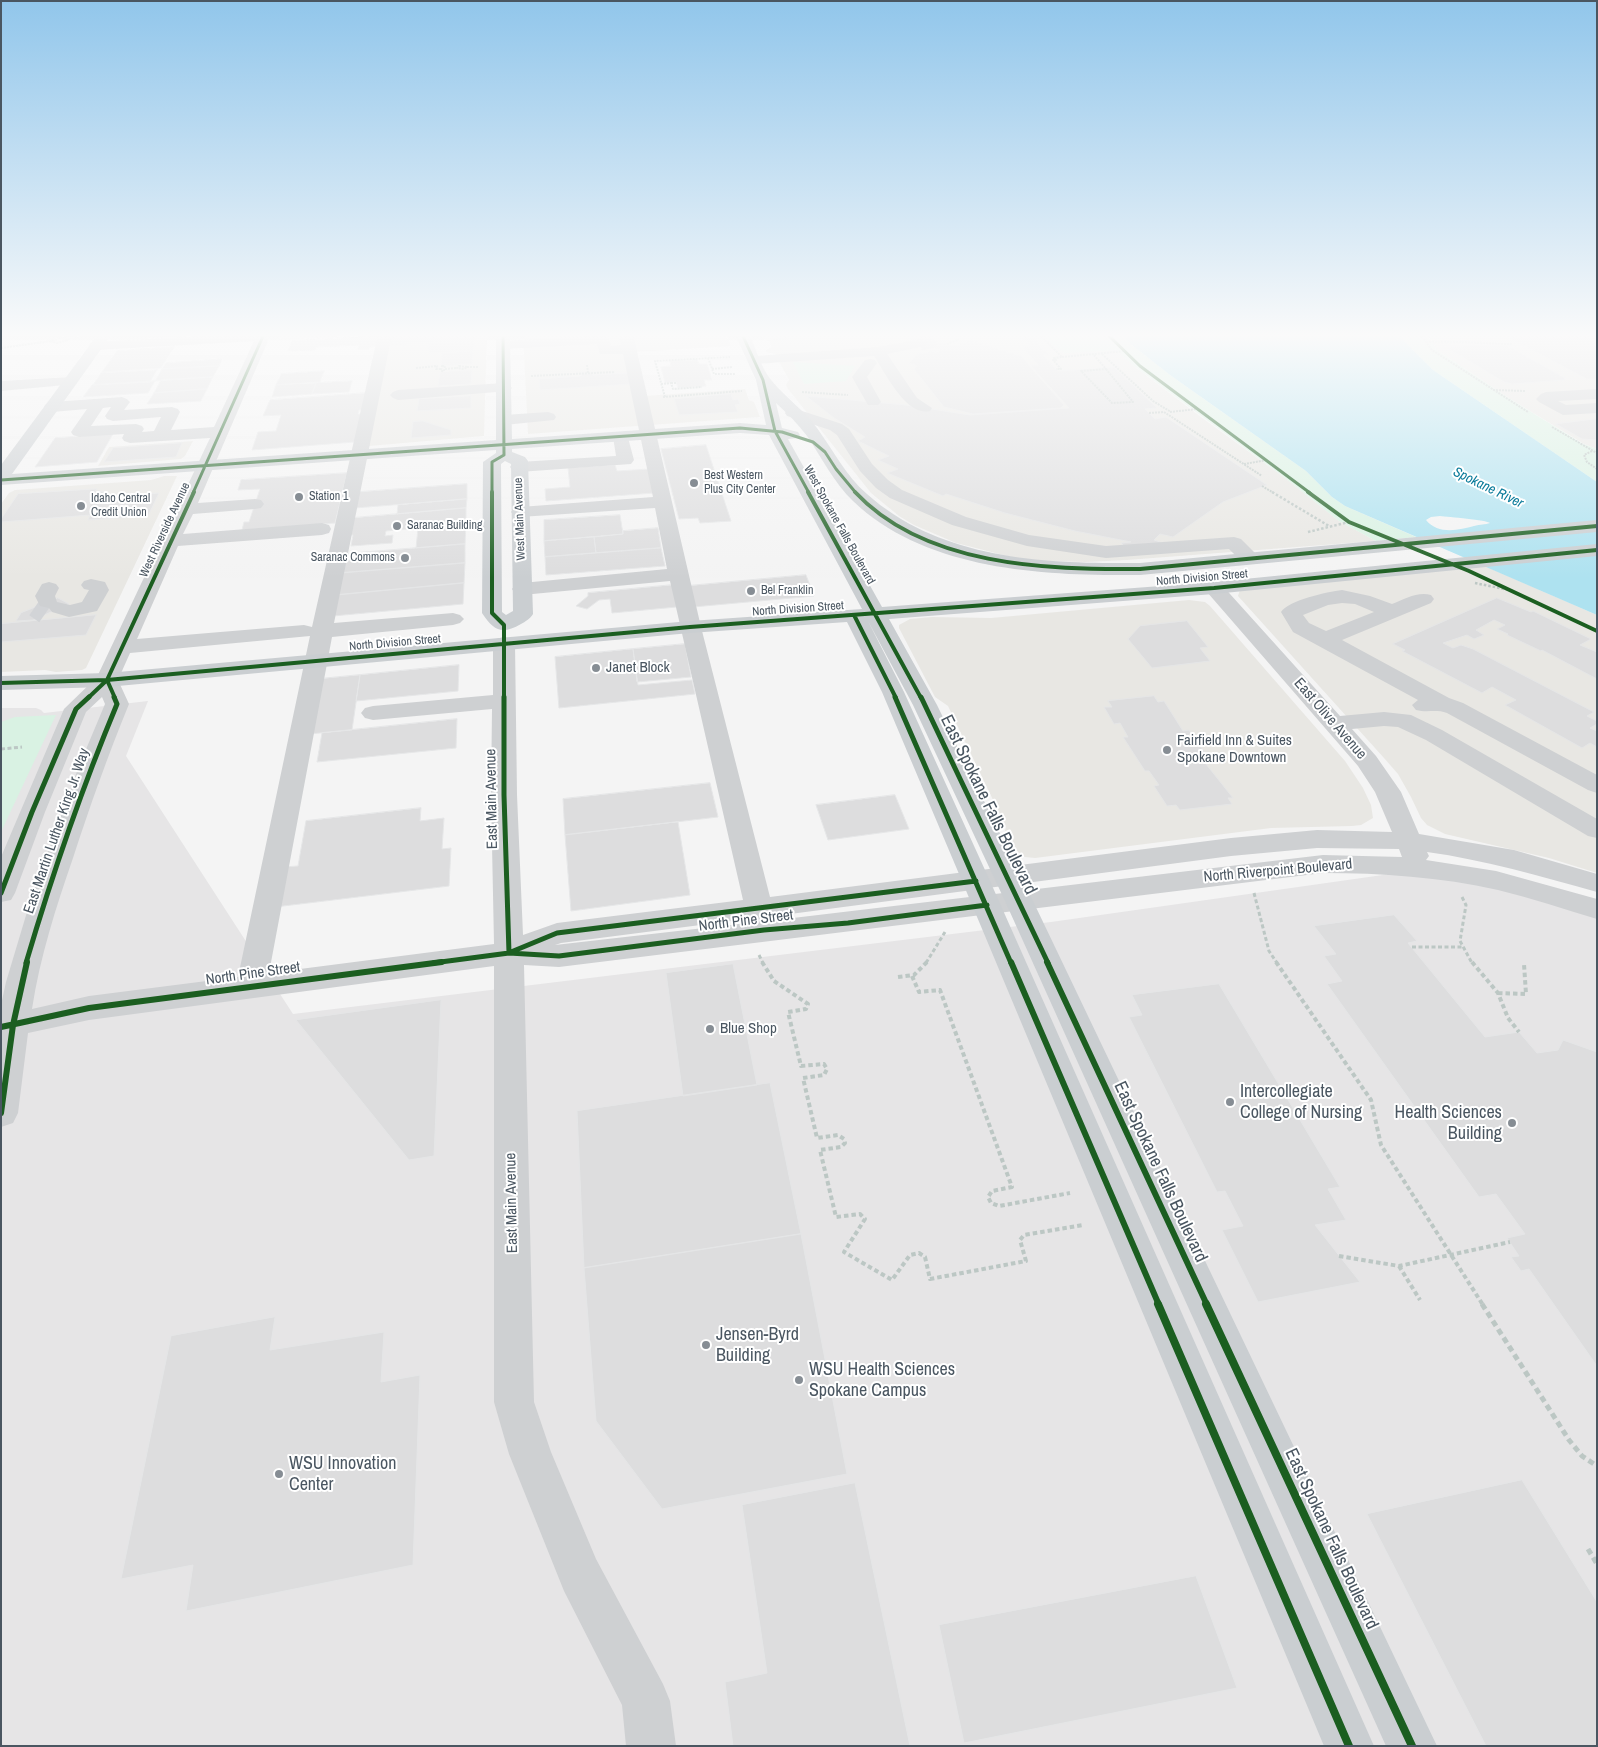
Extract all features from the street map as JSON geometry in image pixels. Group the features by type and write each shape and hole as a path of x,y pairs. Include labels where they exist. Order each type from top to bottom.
{"main road":[{"path":"1,479 46,416"},
{"path":"504,416 503,450 492,462 492,613 504,635"},
{"name":"West Spokane Falls Boulevard","path":"771,416 775,431 865,614"},
{"path":"796,416 810,430 859,498 874,511 918,536 962,552 1005,562 1098,570 1140,569 1597,526"},
{"path":"1,479 360,456 503,450 621,437 740,428 775,431 797,436 821,447"},
{"name":"West Main Avenue","path":"503,450 519,461 523,614 504,635"},
{"name":"North Division Street","path":"1,682 107,680 359,656 504,635 690,627 1043,602 1214,588 1597,550"},
{"name":"East Spokane Falls Boulevard","path":"865,614 892,692 997,891 1412,1746"},
{"name":"East Spokane Falls Boulevard","path":"997,891 1349,1746"}],"street":[{"path":"90,416 79,432 136,429 130,438 220,432"},
{"path":"160,436 170,416"},
{"name":"West Riverside Avenue","path":"107,680 227,416"},
{"path":"251,987 316,660 313,631 360,456 368,416"},
{"path":"644,416 760,931"},
{"path":"801,416 836,427 843,432 872,473 882,484 896,494 959,521 1027,540 1106,552 1234,543 1250,558"},
{"path":"504,420 548,417"},
{"path":"519,468 625,460 621,437"},
{"path":"520,512 662,502"},
{"path":"186,509 255,504"},
{"path":"171,541 322,529"},
{"path":"522,589 678,574"},
{"path":"47,603 62,615 90,607 99,590 98,586 91,585"},
{"name":"East Olive Avenue","path":"1214,588 1335,724 1379,777 1398,813 1419,868"},
{"path":"1392,612 1365,600 1348,596 1332,596 1291,612 1301,627 1597,785"},
{"path":"1325,640 1424,598"},
{"path":"122,647 453,619"},
{"path":"359,656 364,627"},
{"name":"East Main Avenue","path":"504,635 504,795 509,953 514,1402 530,1454 580,1575 646,1701 651,1746"},
{"name":"East Martin Luther King Jr. Way","path":"1,893 32,812 76,709 107,680 118,704 92,766 44,902 7,1026 1,1113"},
{"path":"373,713 504,701"},
{"path":"1403,720 1412,709 1427,704 1441,703"},
{"path":"1335,724 1403,720 1434,735 1597,830"},
{"name":"North Riverpoint Boulevard","path":"997,891 1273,842 1325,839 1409,841 1514,859 1597,883"},
{"name":"North Riverpoint Boulevard","path":"997,891 1323,864 1373,864 1419,868 1488,878 1523,886 1597,909"},
{"name":"North Pine Street","path":"7,1026 89,1008 509,953 559,956 760,931 848,923 997,891"}],"path":[{"path":"1169,416 1262,476"},
{"path":"1551,426 1597,453"},
{"path":"1593,451 1584,454 1587,462 1597,469"},
{"path":"1260,455 1274,465"},
{"path":"1243,464 1267,460"},
{"path":"1262,486 1329,527"},
{"path":"1344,518 1358,526"},
{"path":"1487,579 1522,594"},
{"path":"1,749 22,747"},
{"path":"1253,892 1269,951 1370,1100 1382,1145 1569,1440 1582,1456 1597,1466"},
{"path":"1461,893 1466,906 1460,941 1474,966 1498,993 1508,1018 1519,1032"},
{"path":"898,977 912,976 925,965 948,928"},
{"path":"760,931 767,973 775,984 808,1004 806,1009 788,1012 801,1066 824,1064 827,1069 824,1075 804,1078 817,1138 838,1135 844,1139 845,1143 841,1147 820,1150 836,1217 860,1214 865,1219 844,1252 892,1280 910,1255 919,1253 924,1257 930,1279 1026,1261 1020,1243 1024,1235 1083,1225"},
{"path":"1412,947 1464,948"},
{"path":"1498,993 1526,994 1524,964"},
{"path":"912,976 919,992 940,990 1012,1187 992,1191 989,1194 988,1200 1000,1206 1070,1193"},
{"path":"1339,1256 1399,1266 1510,1242"},
{"path":"1399,1266 1420,1300"},
{"path":"1588,1550 1597,1564"}],"shaded area":[{"path":"365,416 485,416 484,436 358,447"},
{"path":"527,416 760,417 528,434"},
{"path":"809,416 1199,416 1285,478 1339,521 1376,541 1127,560 1045,561 1015,558 956,543 914,525 899,516 871,493"},
{"path":"1537,416 1597,416 1597,449 1584,444"},
{"path":"193,441 185,456 181,459 98,466 109,447"},
{"path":"164,476 177,476 86,668 56,672 45,670 1,672 1,504 9,493 15,490 151,480"},
{"path":"1485,566 1597,615 1597,873 1549,858 1445,834 1427,825 1421,818 1398,774 1238,596 1240,590"},
{"path":"1189,600 1205,602 1210,606 1345,761 1363,788 1371,805 1373,818 1361,825 1271,828 1035,858 1025,857 1009,851 1003,839 1006,827 948,706 935,697 899,625 910,619 932,617 991,618"},
{"name":"WSU Health Sciences Spokane Campus","path":"148,701 126,756 293,1014 1051,922 1411,871 1597,906 1597,1746 1,1746 1,708 36,708 44,713"}],"green space":[{"path":"1201,416 1227,416 1306,471 1332,497 1345,506 1416,537 1376,541 1339,521"},
{"path":"1500,416 1537,416 1583,444 1597,449 1597,482"},
{"path":"56,715 1,832 1,722 15,717"}],"water":[{"name":"Spokane River","path":"1227,416 1500,416 1597,482 1597,615 1345,506 1332,497 1306,471","holes":["1440,516 1490,523 1462,529 1443,530 1436,528 1426,520 1431,517"]}],"building":[{"path":"281,416 361,416 355,442 252,450 258,432 276,431"},
{"path":"831,416 1152,416 1155,419 1166,417 1267,485 1223,502 1173,537 1160,534 1154,540 1163,543 1125,547 1121,543 1131,542 1075,531 1005,513 946,494 943,496 887,473 898,469 878,460 889,456 858,441 865,437"},
{"path":"1597,419 1597,440 1582,439 1556,424"},
{"path":"423,421 451,430 451,435 411,438 413,422"},
{"path":"113,434 97,462 35,467 55,438"},
{"path":"182,443 176,457 104,462 113,448"},
{"name":"Best Western Plus City Center","path":"706,445 731,521 700,523 698,518 679,519 661,449"},
{"path":"615,465 617,471 649,469 654,493 546,501 545,489 570,487 568,468"},
{"name":"Station 1","path":"347,473 335,523 242,530 244,522 249,522 260,489 238,490 241,480"},
{"path":"467,484 467,499 355,508 359,492"},
{"name":"Idaho Central Credit Union","path":"97,489 95,491 107,492 110,497 159,493 148,516 88,520 90,515 1,522 1,519 18,494"},
{"path":"467,499 466,508 397,514 398,505"},
{"name":"Saranac Building","path":"466,508 466,524 386,531 385,536 393,535 392,543 351,546 353,535 350,535 353,518"},
{"path":"620,515 623,534 544,541 544,520"},
{"path":"466,524 465,544 416,548 418,528"},
{"path":"658,528 661,548 596,553 594,537 623,534 623,531"},
{"path":"594,537 596,553 545,557 544,541"},
{"name":"Saranac Commons","path":"465,544 465,563 341,573 345,554"},
{"path":"661,548 665,566 546,575 545,557"},
{"path":"465,563 464,583 337,595 341,573"},
{"name":"Bel Franklin","path":"806,575 814,596 693,607 688,586"},
{"path":"464,583 463,604 333,616 337,595"},
{"path":"673,585 677,607 612,613 610,599 599,600 587,609 576,606 588,596 588,593"},
{"path":"58,598 69,604 33,620 16,621 21,613"},
{"path":"1497,598 1531,612 1533,611 1591,639 1580,645 1597,652 1597,679 1542,650 1507,635 1497,629 1505,625 1494,620 1476,630 1484,635 1474,639 1467,635 1443,643 1453,648 1461,645 1473,649 1594,712 1587,716 1597,721 1597,724 1590,728 1597,731 1597,747 1590,743 1582,748 1505,705 1516,700 1492,687 1482,693 1402,651 1405,650 1393,644"},
{"path":"96,615 86,635 1,642 1,624"},
{"path":"1187,621 1208,647 1200,648 1210,661 1152,668 1128,639 1140,626"},
{"path":"685,644 691,677 637,682 633,649"},
{"name":"Janet Block","path":"633,649 638,685 692,680 695,694 559,708 555,657"},
{"path":"459,665 458,691 356,701 360,675"},
{"path":"360,675 352,730 309,734 319,679"},
{"name":"Fairfield Inn & Suites Spokane Downtown","path":"1154,696 1158,702 1164,701 1183,731 1189,730 1212,763 1206,764 1233,798 1228,798 1232,804 1180,810 1176,805 1167,806 1154,786 1159,785 1149,771 1145,771 1123,737 1128,737 1120,723 1114,724 1104,707 1112,707 1108,701"},
{"path":"457,719 456,748 317,762 322,733"},
{"path":"710,783 718,817 565,835 563,799"},
{"path":"895,795 909,829 828,840 816,805"},
{"path":"421,808 420,821 444,818 442,849 451,848 449,886 275,907 283,867 298,866 306,821"},
{"path":"678,822 690,895 571,911 565,835"},
{"name":"Health Sciences Building","path":"1394,915 1417,941 1408,943 1485,1037 1519,1032 1537,1053 1558,1050 1563,1040 1597,1052 1597,1366 1529,1269 1521,1271 1511,1257 1519,1256 1507,1238 1525,1234 1496,1194 1479,1197 1327,984 1342,981 1324,956 1336,954 1314,926"},
{"name":"Blue Shop","path":"733,964 757,1085 683,1096 666,973"},
{"name":"Intercollegiate College of Nursing","path":"1219,984 1340,1187 1328,1189 1346,1220 1315,1225 1360,1282 1258,1302 1222,1230 1243,1226 1225,1191 1217,1192 1129,1017 1142,1015 1132,995"},
{"path":"441,1000 434,1156 409,1160 296,1020"},
{"path":"770,1083 801,1234 584,1268 577,1111"},
{"name":"Jensen-Byrd Building","path":"801,1234 847,1474 662,1509 596,1421 584,1268"},
{"name":"WSU Innovation Center","path":"275,1317 270,1350 384,1332 381,1382 420,1375 413,1565 186,1611 193,1565 121,1579 171,1336"},
{"path":"1522,1480 1597,1602 1597,1746 1486,1746 1367,1514"},
{"path":"855,1483 910,1746 733,1746 725,1682 767,1673 742,1505"},
{"path":"1196,1576 1237,1688 964,1743 939,1625"}],"tunnel":[{"path":"35,607 45,614"}],"cycle path":[{"path":"1,893 32,812 76,709 107,680 228,416"},
{"path":"504,416 504,455 492,462 492,613 504,625 504,795 509,953"},
{"path":"771,416 775,431 925,705 1019,901 1412,1746"},
{"path":"1206,416 1349,522 1469,571 1597,631"},
{"path":"1,480 740,428 793,434 813,442 823,449 853,490 879,514 916,535 946,547 978,556 1042,566 1075,569 1140,569 1597,526"},
{"path":"1,683 107,680 690,627 1214,588 1597,550"},
{"path":"854,615 893,692 976,881 1349,1746"},
{"path":"1,1113 21,982 44,902 91,766 117,704 107,680"},
{"path":"511,952 557,933 976,881"},
{"path":"1,1027 89,1008 509,953 559,956 764,930 848,923 987,905"}],"place":[{"name":"Best Western Plus City Center","path":"694,483"},
{"name":"Station 1","path":"299,497"},
{"name":"Idaho Central Credit Union","path":"81,506"},
{"name":"Saranac Building","path":"397,526"},
{"name":"Saranac Commons","path":"405,558"},
{"name":"Bel Franklin","path":"751,591"},
{"name":"Janet Block","path":"596,668"},
{"name":"Fairfield Inn & Suites Spokane Downtown","path":"1167,750"},
{"name":"Blue Shop","path":"710,1029"},
{"name":"Intercollegiate College of Nursing","path":"1230,1102"},
{"name":"Health Sciences Building","path":"1512,1123"},
{"name":"Jensen-Byrd Building","path":"706,1345"},
{"name":"WSU Health Sciences Spokane Campus","path":"799,1380"},
{"name":"WSU Innovation Center","path":"279,1474"}]}
